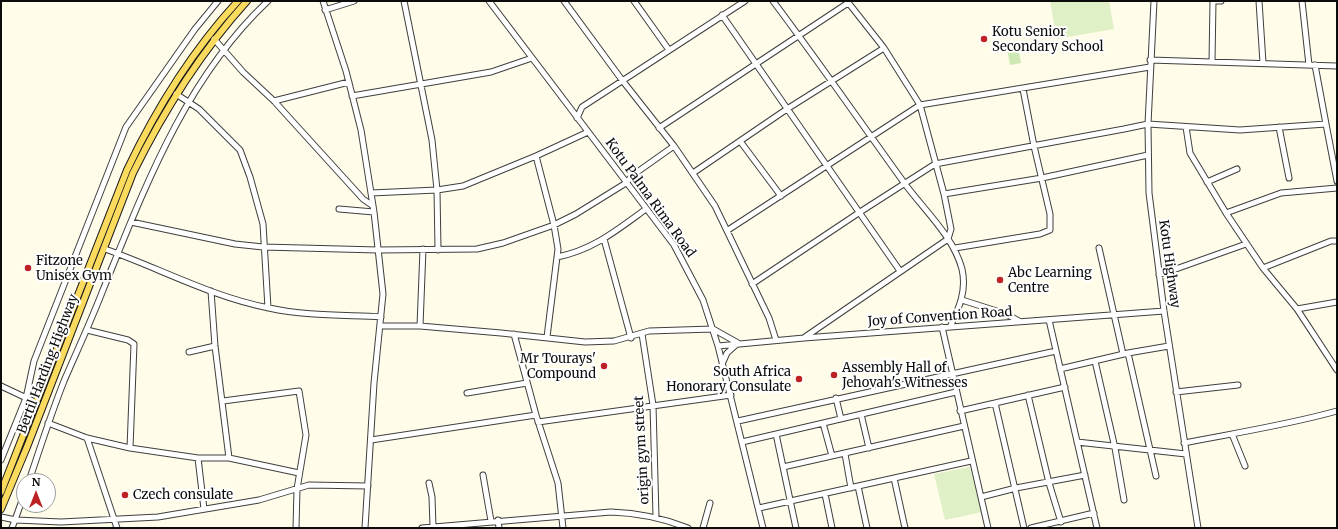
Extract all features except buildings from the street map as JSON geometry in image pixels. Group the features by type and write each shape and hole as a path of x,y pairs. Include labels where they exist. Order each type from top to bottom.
{"main road":[{"name":"Bertil Harding Highway","path":"1,492 127,170 140,142 162,103 195,52 238,1"},
{"name":"Bertil Harding Highway","path":"1,509 27,447 133,173 167,106 201,56 247,1"}],"street":[{"path":"1,460 4,447 26,398 34,361 126,127 195,29 218,1"},
{"path":"32,473 48,423 64,382 87,330 152,169 188,102 224,50 252,16 268,1"},
{"path":"323,1 349,82 361,130 371,193 383,294 381,326 374,383 365,528"},
{"path":"325,10 354,1"},
{"path":"404,1 422,84 432,140 437,190 438,250"},
{"name":"Kotu Palma Rima Road","path":"489,1 674,246 686,267 703,300 713,329 738,421 763,528"},
{"path":"564,1 693,173 728,230 741,263 769,318 776,340"},
{"path":"634,1 669,50"},
{"path":"577,118 582,107 745,1"},
{"path":"773,1 833,81 905,184 955,248 962,270 962,300 950,327"},
{"name":"Kotu Highway","path":"1154,1 1148,124 1150,200 1169,346 1198,528"},
{"path":"1212,62 1213,1 1221,1"},
{"path":"1259,1 1264,63"},
{"path":"1302,1 1312,65 1326,124 1337,181"},
{"path":"659,128 848,2 884,48 920,105 944,194 951,229 948,239 804,338"},
{"path":"722,15 826,167 860,212 900,271"},
{"path":"214,39 243,72 274,102 373,209"},
{"path":"693,173 787,109 884,48"},
{"path":"352,96 491,72 532,58"},
{"path":"1150,60 1337,66"},
{"path":"728,230 920,105 1150,67"},
{"path":"274,102 349,82"},
{"path":"955,248 1040,234 1050,230 1050,214 1034,146 1023,89"},
{"path":"176,94 199,109 220,128 240,150 250,177 262,218 268,308"},
{"path":"752,284 935,164 1148,124 1240,130 1326,124"},
{"path":"1186,126 1190,153 1226,214 1263,268 1297,309 1335,364 1337,370"},
{"path":"1279,127 1289,178"},
{"path":"371,193 437,190 463,186 536,156 588,132"},
{"path":"740,141 781,196"},
{"path":"131,222 235,244 263,247 378,250 477,249 503,243 554,225 576,214 626,183 633,175 674,146"},
{"path":"944,194 1042,178 1148,155"},
{"path":"536,156 554,225 558,249 546,337"},
{"path":"1207,182 1237,169"},
{"path":"1226,214 1281,193 1337,188"},
{"path":"339,209 373,209"},
{"path":"557,258 577,254 604,239 646,209"},
{"path":"604,239 631,338"},
{"path":"1263,268 1325,243 1337,241"},
{"path":"1159,275 1246,244"},
{"path":"105,248 211,291 268,308 314,314 381,317"},
{"path":"1099,248 1112,315 1122,354"},
{"path":"420,326 423,249"},
{"path":"211,291 215,346 229,458"},
{"path":"962,300 1006,314 1020,322"},
{"path":"1297,309 1337,302"},
{"name":"Joy of Convention Road","path":"718,346 776,340 1164,311"},
{"path":"1049,320 1097,528"},
{"path":"381,326 420,326 546,337 585,342 614,341 631,338 649,331 713,329 738,343 730,350 722,364"},
{"path":"942,327 951,374 988,528"},
{"path":"87,330 128,340 134,344 130,448"},
{"path":"514,334 538,422 558,483 563,528"},
{"name":"origin gym street","path":"642,334 653,405 656,518"},
{"path":"189,352 215,346"},
{"path":"1060,369 1122,354 1169,346"},
{"path":"738,421 836,398 1056,351"},
{"path":"1128,353 1156,476"},
{"path":"1095,361 1115,448 1124,500"},
{"path":"467,393 527,383"},
{"path":"1176,392 1238,385"},
{"path":"1,386 13,393 37,403"},
{"path":"960,411 1065,387"},
{"path":"223,401 299,391 306,435 297,489 296,528"},
{"path":"742,442 956,392"},
{"path":"538,422 731,395"},
{"path":"1028,395 1060,522"},
{"path":"836,398 841,419"},
{"path":"995,403 1016,488 1024,528"},
{"path":"1184,443 1283,425 1337,411"},
{"path":"861,414 869,448"},
{"path":"371,440 536,415"},
{"path":"48,423 87,438 130,448 198,458 229,458 299,473"},
{"path":"823,423 832,456"},
{"path":"783,467 964,426"},
{"path":"776,434 796,528"},
{"path":"1232,434 1245,466"},
{"path":"87,438 117,528"},
{"path":"1077,442 1115,448 1186,454"},
{"path":"845,454 851,488"},
{"path":"198,458 204,509"},
{"path":"759,508 971,461"},
{"path":"483,475 491,521"},
{"path":"981,497 1016,488 1085,475"},
{"path":"894,478 905,528"},
{"path":"429,483 432,497 433,527"},
{"path":"1,517 16,520 61,522 158,517 259,500 309,485 368,486"},
{"path":"858,486 867,528"},
{"path":"825,494 832,528"},
{"path":"703,528 710,503"},
{"path":"423,528 498,520 617,512 656,518 688,528"},
{"path":"12,528 18,513"},
{"path":"1031,528 1094,513"},
{"path":"498,520 499,528"}],"green space":[{"path":"1050,1 1109,1 1114,29 1057,39"},
{"path":"1017,41 1021,63 1010,65 1006,43"},
{"path":"970,467 982,512 945,520 934,474"}],"place":[{"name":"Kotu Senior Secondary School","path":"984,39"},
{"name":"Fitzone Unisex Gym","path":"28,268"},
{"name":"Abc Learning Centre","path":"1000,280"},
{"name":"Mr Tourays' Compound","path":"604,366"},
{"name":"Assembly Hall of Jehovah's Witnesses","path":"834,375"},
{"name":"South Africa Honorary Consulate","path":"799,379"},
{"name":"Czech consulate","path":"125,495"}]}
